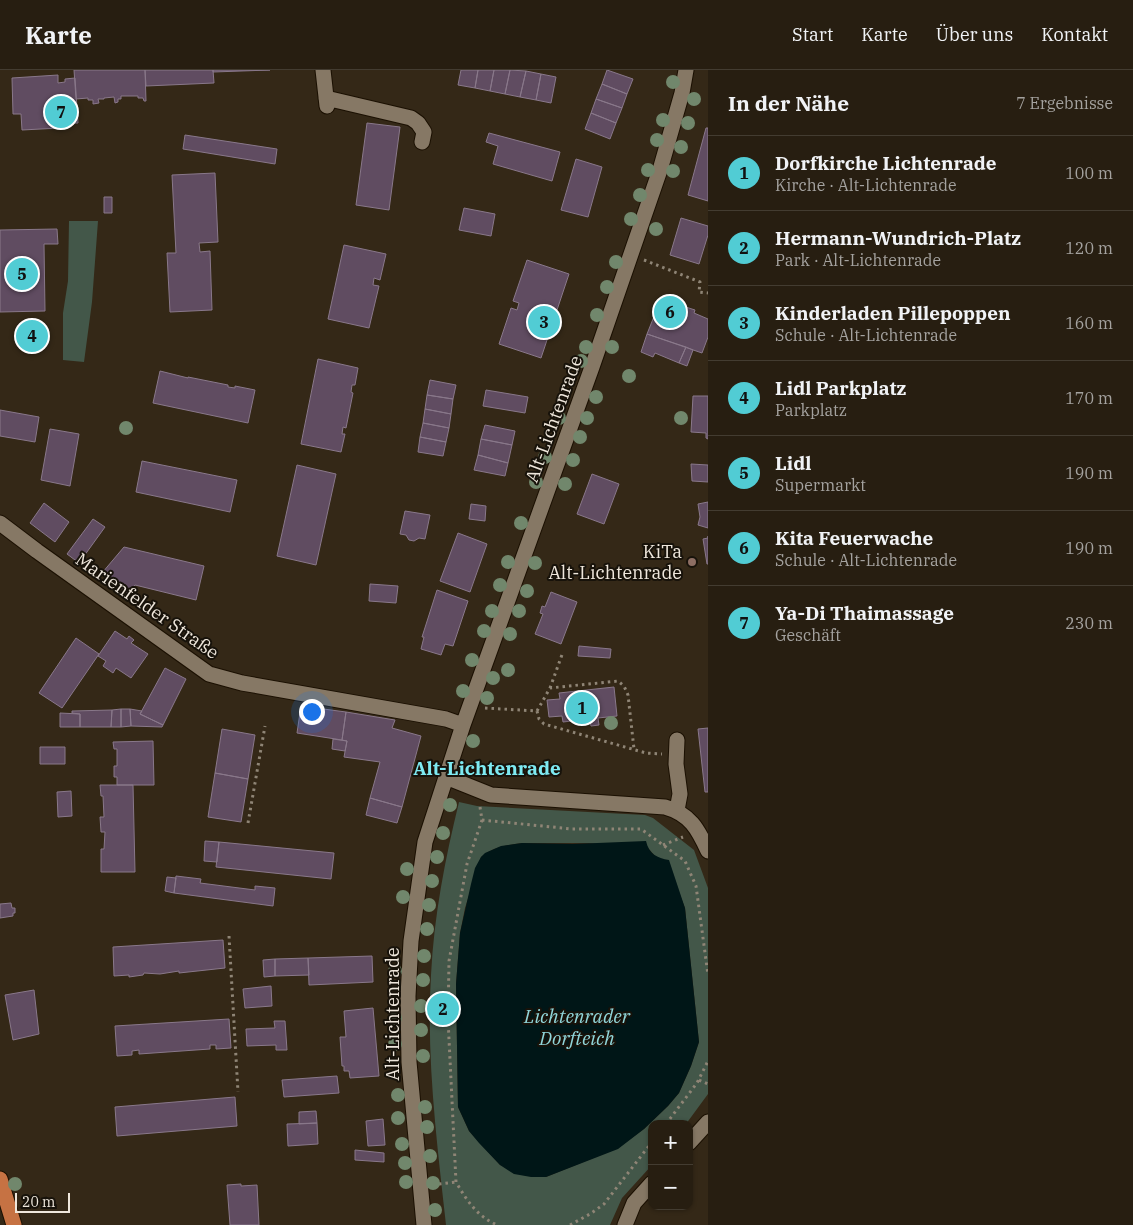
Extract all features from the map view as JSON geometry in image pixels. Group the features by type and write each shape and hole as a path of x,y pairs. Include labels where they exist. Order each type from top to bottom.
{"main road":[{"path":"0,1179 14,1225"}],"street":[{"path":"323,70 326,102 412,118 424,132 422,142"},
{"name":"Alt-Lichtenrade","path":"424,1225 409,1062 408,996 411,940 425,842 463,725 590,374 653,192 672,134 686,70"},
{"name":"Marienfelder Straße","path":"0,523 44,557 209,674 242,683 446,719 463,725"},
{"path":"677,740 676,764 680,794 677,810"},
{"path":"446,777 492,795 665,807 677,810 688,818 698,831 708,851"},
{"path":"693,1138 708,1122"},
{"path":"625,1225 634,1203 648,1188"}],"path":[{"path":"644,260 700,282 699,292 708,293"},
{"path":"563,652 550,688 537,711 539,719 544,724 634,750 664,754"},
{"path":"550,688 618,682 624,686 628,695 634,750"},
{"path":"485,708 537,711"},
{"path":"248,823 265,726"},
{"path":"498,1225 479,1215 468,1203 456,1182 448,1019 449,960 467,864 482,820 572,830 641,828 685,862 696,886 708,975"},
{"path":"229,936 238,1092"},
{"path":"669,1120 699,1080 708,1061"},
{"path":"699,1080 708,1084"},
{"path":"570,1225 604,1204 648,1147"},
{"path":"439,1184 456,1182"}],"green space":[{"path":"69,221 98,221 92,302 84,362 63,360 63,313 68,281"},
{"path":"459,802 477,806 645,815 653,818 694,850 708,888 708,1094 689,1120 653,1120 679,1093 699,1042 685,908 678,890 659,858 648,848 588,843 522,843 500,847 481,857 465,908 460,933 456,984 458,1107 469,1131 500,1165 546,1177 618,1148 648,1125 648,1169 622,1198 610,1225 446,1225 433,1100 430,1037 432,953 437,909"}],"water":[{"name":"Lichtenrader Dorfteich","path":"646,841 654,855 669,860 685,908 699,1042 679,1093 653,1120 648,1120 648,1125 644,1129 618,1149 546,1177 531,1177 514,1174 500,1165 469,1131 458,1107 456,984 460,933 475,868 485,853 501,846 522,843 573,844"}],"building":[{"path":"74,70 145,70 146,101 143,98 138,98 138,96 121,96 121,99 118,99 118,102 115,103 114,97 98,99 99,103 93,104 93,100 88,100 88,98 76,99"},
{"path":"145,70 213,70 214,83 146,86"},
{"path":"213,70 270,70 213,72"},
{"path":"461,70 478,70 475,88 458,85"},
{"path":"478,70 494,70 490,91 475,88"},
{"path":"494,70 510,70 505,94 490,91"},
{"path":"510,70 526,71 520,97 505,94"},
{"path":"607,70 633,79 627,94 602,84"},
{"path":"526,71 541,74 536,100 520,97"},
{"path":"541,74 556,77 551,103 536,100"},
{"path":"58,75 58,83 65,82 65,79 75,78 78,123 60,124 60,128 22,130 21,114 13,114 12,78"},
{"path":"602,84 627,94 622,108 596,99"},
{"path":"596,99 622,108 616,123 591,113"},
{"path":"591,113 616,123 610,139 585,129"},
{"path":"367,123 400,127 389,210 356,205"},
{"path":"706,128 708,128 708,201 688,195"},
{"path":"489,133 560,152 552,181 493,164 498,146 486,142"},
{"path":"185,135 277,149 275,164 183,149"},
{"path":"576,159 602,167 588,217 561,210"},
{"path":"215,173 218,242 199,243 200,252 210,251 212,310 170,312 167,253 176,253 172,175"},
{"path":"104,197 112,197 112,213 104,213"},
{"path":"464,208 495,214 491,236 459,230"},
{"path":"681,218 708,226 708,235 699,264 670,255"},
{"path":"57,229 58,244 44,244 45,311 0,312 0,230"},
{"path":"344,245 386,254 380,280 374,278 373,285 379,286 369,328 328,319"},
{"path":"527,260 569,274 541,358 499,344 511,308 517,310 519,303 513,301"},
{"path":"661,299 695,310 694,313 708,319 708,337 702,353 647,334"},
{"path":"647,334 686,347 679,363 655,353 653,357 641,352"},
{"path":"686,347 693,350 687,366 679,363"},
{"path":"318,359 358,368 355,385 352,385 351,392 353,393 346,428 343,427 342,434 345,434 341,452 301,444"},
{"path":"160,371 228,385 228,387 235,388 235,386 255,390 248,423 153,403"},
{"path":"430,380 456,385 453,399 427,395"},
{"path":"486,390 528,397 525,413 483,406"},
{"path":"427,395 453,399 451,414 425,409"},
{"path":"693,396 708,396 708,439 706,438 706,433 691,432"},
{"path":"425,409 451,414 449,428 423,423"},
{"path":"0,410 39,417 35,442 0,436"},
{"path":"423,423 449,428 446,442 420,437"},
{"path":"485,425 515,431 512,445 481,439"},
{"path":"50,429 79,434 70,486 41,480"},
{"path":"420,437 446,442 443,456 418,452"},
{"path":"481,439 512,445 508,463 478,455"},
{"path":"478,455 508,463 505,476 474,470"},
{"path":"142,461 237,480 230,512 136,492"},
{"path":"691,464 708,465 708,482 692,481"},
{"path":"297,465 336,474 316,565 277,556"},
{"path":"592,474 619,484 604,524 577,514"},
{"path":"708,502 708,528 698,525 700,517 698,504"},
{"path":"44,503 69,522 55,542 30,523"},
{"path":"471,504 486,506 485,521 469,519"},
{"path":"405,511 430,515 425,539 409,540 406,535 400,534"},
{"path":"93,519 105,527 79,563 67,554"},
{"path":"458,533 487,544 470,592 440,581"},
{"path":"708,538 708,564 707,564 703,539"},
{"path":"124,547 204,566 196,600 135,585 128,594 102,573"},
{"path":"370,584 398,586 396,603 369,601"},
{"path":"437,590 468,601 453,646 445,644 441,655 421,649 424,637 422,637"},
{"path":"551,592 577,602 561,644 535,634 543,614 540,613 542,606 545,607"},
{"path":"115,631 127,639 129,636 134,640 131,643 148,654 131,678 116,668 113,673 103,666 106,661 98,656"},
{"path":"76,638 99,654 62,708 39,693"},
{"path":"579,646 611,649 610,658 578,656"},
{"path":"165,668 186,679 163,725 140,714"},
{"path":"614,687 617,716 598,718 599,725 591,726 589,719 563,722 562,716 549,717 547,700 560,699 559,693"},
{"path":"301,706 346,712 342,740 297,733"},
{"path":"121,709 130,709 131,726 121,727"},
{"path":"121,709 121,727 111,727 112,710"},
{"path":"130,709 142,711 140,714 163,725 162,727 131,726"},
{"path":"112,710 111,727 80,727 80,714 72,713 72,711"},
{"path":"346,712 395,720 392,728 421,736 402,807 370,798 380,762 344,757 347,741 342,740"},
{"path":"60,713 80,714 80,727 60,727"},
{"path":"708,728 708,792 705,792 698,729"},
{"path":"222,729 255,735 248,779 215,773"},
{"path":"333,739 347,741 345,751 332,749"},
{"path":"153,741 154,785 117,785 117,777 114,777 114,766 117,766 117,749 114,749 113,742"},
{"path":"40,747 65,747 65,764 40,764"},
{"path":"215,773 248,779 241,822 208,817"},
{"path":"100,785 133,785 135,872 101,872 101,849 104,849 105,832 101,832 100,817 104,817 103,796 101,796"},
{"path":"71,791 72,816 58,817 57,792"},
{"path":"370,798 402,807 397,823 366,815"},
{"path":"205,841 219,842 217,862 204,861"},
{"path":"219,842 334,853 331,879 216,867"},
{"path":"176,876 201,879 200,883 255,890 255,886 275,888 273,906 174,893"},
{"path":"167,877 176,878 174,893 165,891"},
{"path":"11,903 12,908 15,908 13,916 0,918 0,904"},
{"path":"223,940 225,968 179,973 179,971 160,974 144,973 143,975 129,977 129,975 114,976 113,947"},
{"path":"372,956 373,982 309,985 308,958"},
{"path":"308,958 309,975 275,976 275,959"},
{"path":"275,959 275,976 264,977 263,960"},
{"path":"271,986 272,1006 245,1008 243,989"},
{"path":"34,990 39,1034 13,1040 5,995"},
{"path":"373,1008 379,1076 350,1078 349,1071 344,1071 344,1066 342,1066 340,1037 346,1037 344,1011"},
{"path":"229,1019 231,1048 216,1049 216,1045 210,1045 210,1049 139,1054 139,1050 132,1051 132,1055 117,1056 115,1026"},
{"path":"274,1021 285,1021 287,1050 276,1050 276,1045 247,1046 246,1029 275,1028"},
{"path":"337,1076 339,1093 284,1097 282,1080"},
{"path":"235,1097 237,1126 117,1136 115,1107"},
{"path":"316,1111 317,1123 299,1124 299,1112"},
{"path":"383,1119 385,1145 368,1146 366,1121"},
{"path":"317,1123 318,1144 288,1146 287,1124"},
{"path":"355,1150 384,1153 384,1162 355,1160"},
{"path":"241,1184 241,1186 257,1185 259,1225 230,1225 227,1185"}],"place":[{"name":"Ya-Di Thaimassage","path":"61,112"},
{"name":"Lidl","path":"22,274"},
{"name":"Kita Feuerwache","path":"670,312"},
{"name":"Kinderladen Pillepoppen","path":"544,322"},
{"name":"Lidl Parkplatz","path":"32,336"},
{"name":"KiTa Alt-Lichtenrade","path":"692,562"},
{"name":"Dorfkirche Lichtenrade","path":"582,708"},
{"name":"Hermann-Wundrich-Platz","path":"443,1009"}],"district":[{"name":"Alt-Lichtenrade","path":"487,768"}]}
